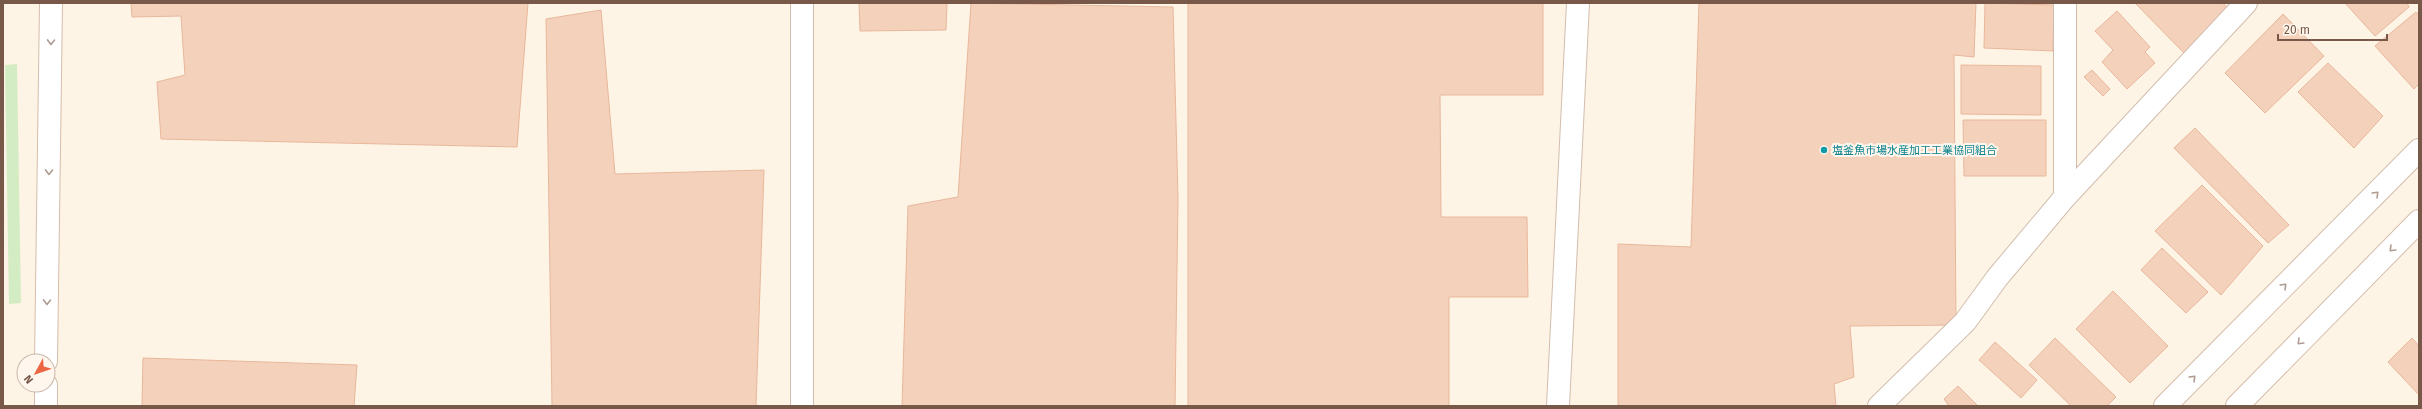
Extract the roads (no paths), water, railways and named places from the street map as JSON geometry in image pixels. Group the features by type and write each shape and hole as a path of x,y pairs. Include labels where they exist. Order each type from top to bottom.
{"street":[{"path":"46,353 52,3"},
{"path":"802,3 802,406"},
{"path":"1558,406 1578,3"},
{"path":"2065,3 2065,197"},
{"path":"1879,406 1965,322 1997,278 2065,197 2246,3"},
{"path":"2165,406 2419,150"},
{"path":"2237,406 2419,221"},
{"path":"46,393 46,406"}],"place":[{"name":"塩釜魚市場水産加工工業協同組合","path":"1824,150"}]}
